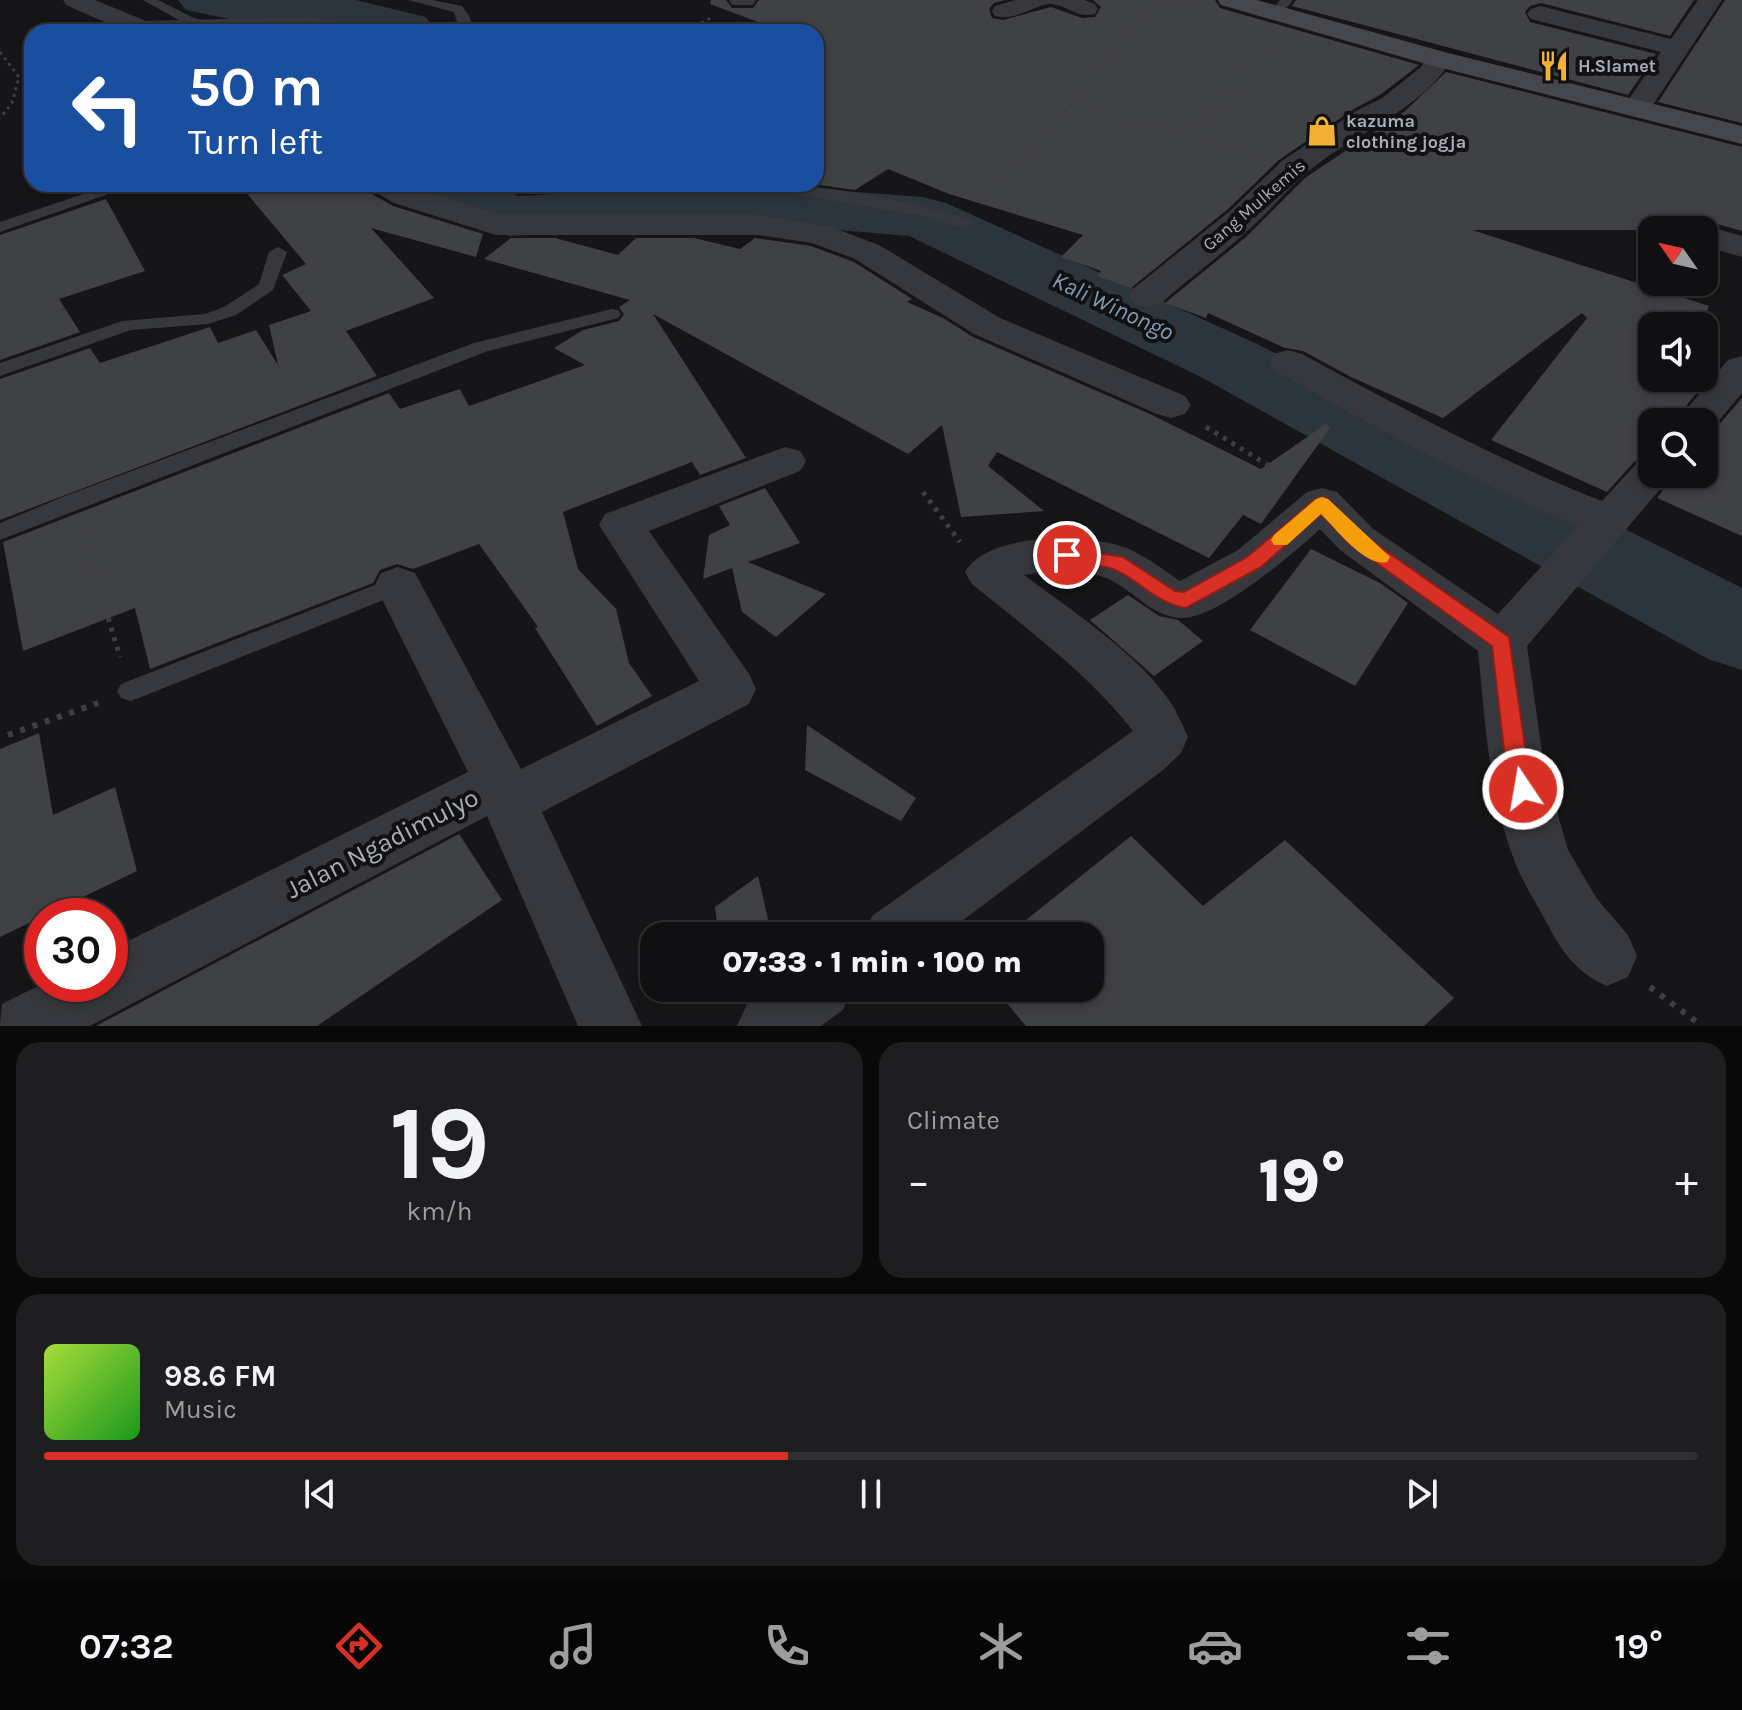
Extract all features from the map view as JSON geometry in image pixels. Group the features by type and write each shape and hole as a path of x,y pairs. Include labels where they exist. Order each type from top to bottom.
{"main road":[{"path":"1238,2 1287,11 1439,59 1742,135"}],"street":[{"path":"75,0 128,24"},
{"path":"1004,11 1041,0"},
{"path":"1061,0 1086,9"},
{"path":"1637,108 1710,0"},
{"path":"1540,14 1676,48"},
{"name":"Gang Mulkemis","path":"1147,296 1242,218 1293,168 1366,117 1392,104 1431,72 1439,59"},
{"path":"398,192 496,225 758,225 819,234 867,252 987,326 1171,405"},
{"path":"1718,240 1742,247"},
{"path":"1288,362 1442,447 1605,528"},
{"path":"1708,408 1742,368"},
{"path":"398,585 505,792 731,689 621,525 785,461"},
{"path":"1607,956 1576,919 1542,859 1517,766 1511,631 1639,488"},
{"path":"912,922 1144,754 1162,737 1158,723 1131,690 988,572 1012,561 1067,555 1116,562 1170,598 1186,600 1254,562 1322,503 1356,539 1511,631"},
{"name":"Jalan Ngadimulyo","path":"128,974 505,792 610,1026"},
{"name":"Jalan Ngadimulyo","path":"24,1026 71,1002"},
{"path":"769,1026 802,1002"}],"lane":[{"path":"149,0 190,21 205,24"},
{"path":"414,0 458,9 465,24"},
{"path":"0,227 105,192"},
{"path":"813,192 919,210 965,223"},
{"path":"0,370 129,325 208,319 230,311 267,286 278,252"},
{"path":"0,532 73,501 481,347 612,314"},
{"path":"130,691 398,585"}],"path":[{"path":"977,205 1036,148 1144,13 1161,6 1238,2"},
{"path":"1186,135 1287,11"},
{"path":"0,52 19,77 12,103 0,118"},
{"path":"1072,103 1293,168"},
{"path":"1171,405 1281,472 1322,503"},
{"path":"923,492 945,525 988,572"},
{"path":"8,735 130,691 73,501"},
{"path":"1607,956 1702,1026"}],"building":[{"path":"711,0 726,0 732,8 753,8 759,0 1005,0 994,3 989,9 992,18 1003,20 1051,7 1082,18 1095,17 1101,7 1093,0 1215,0 1220,8 1419,65 1380,95 1280,159 1228,209 1131,288 1097,276 1101,271 1061,257 1083,235 949,194 888,169 855,190 824,186 824,24 764,24 710,4"},
{"path":"1296,0 1694,0 1670,36 1541,3 1530,6 1525,12 1530,22 1656,54 1628,95 1292,6"},
{"path":"1725,0 1742,0 1742,123 1658,102"},
{"path":"1446,72 1742,147 1742,231 1718,224 1718,216 1638,216 1638,230 1472,230 1638,283 1638,296 1678,296 1709,306 1707,312 1638,312 1638,392 1697,392 1684,408 1638,408 1638,460 1607,492 1491,440 1587,318 1582,313 1443,418 1351,377 1303,351 1285,348 1208,313 1206,318 1165,303 1246,237 1305,178 1405,111"},
{"path":"246,192 370,192 393,206 483,234 476,257 371,228 434,298 346,331 377,376 0,520 0,379 90,348 100,363 210,327 218,343 256,330 278,365 269,325 311,311 282,275 306,264"},
{"path":"106,199 145,271 59,299 80,332 0,360 0,235"},
{"path":"511,238 555,238 618,255 636,238 694,238 740,249 755,238 811,246 854,262 912,299 907,302 943,318 973,337 1150,414 1261,469 1326,424 1330,428 1261,524 1243,515 1209,558 997,452 988,466 1044,511 961,517 942,425 908,454 653,314 746,458 700,475 692,462 563,512 578,569 616,609 629,663 652,696 597,726 535,628 538,627 479,544 413,569 397,564 380,570 373,583 150,669 135,608 23,651 3,542 389,393 400,409 460,389 469,406 585,365 554,348 583,330 619,321 624,314 619,307 630,300 484,259"},
{"path":"1742,398 1742,536 1657,498 1665,488 1718,488 1718,426"},
{"path":"765,488 800,543 748,562 826,594 776,637 742,612 732,568 703,579 709,535 730,525 719,506"},
{"path":"1311,549 1380,583 1408,603 1355,686 1250,630"},
{"path":"1128,595 1159,616 1178,620 1203,641 1154,676 1090,620"},
{"path":"807,725 916,798 901,821 805,770"},
{"path":"39,733 53,815 115,787 137,871 81,898 24,898 24,925 0,937 0,749"},
{"path":"459,834 502,900 317,1026 96,1026"},
{"path":"1131,836 1203,906 1285,840 1454,998 1424,1026 1026,1026 1006,1002 1104,1002 1104,922 1024,922"},
{"path":"758,876 769,922 717,922 715,907"}],"waterway":[{"name":"Kali Winongo","path":"203,0 249,8 320,6 392,24"},
{"name":"Kali Winongo","path":"452,192 510,216 732,202 923,217 1228,360 1742,632"}],"slow traffic":[{"path":"1280,540 1322,503 1356,539 1380,557"}],"place":[{"name":"H.Slamet","path":"1554,66"},
{"name":"kazuma clothing jogja","path":"1322,131"}],"route":[{"path":"1067,555 1116,562 1170,598 1186,600 1254,562 1322,503 1356,539 1502,642 1517,766 1523,789"}]}
